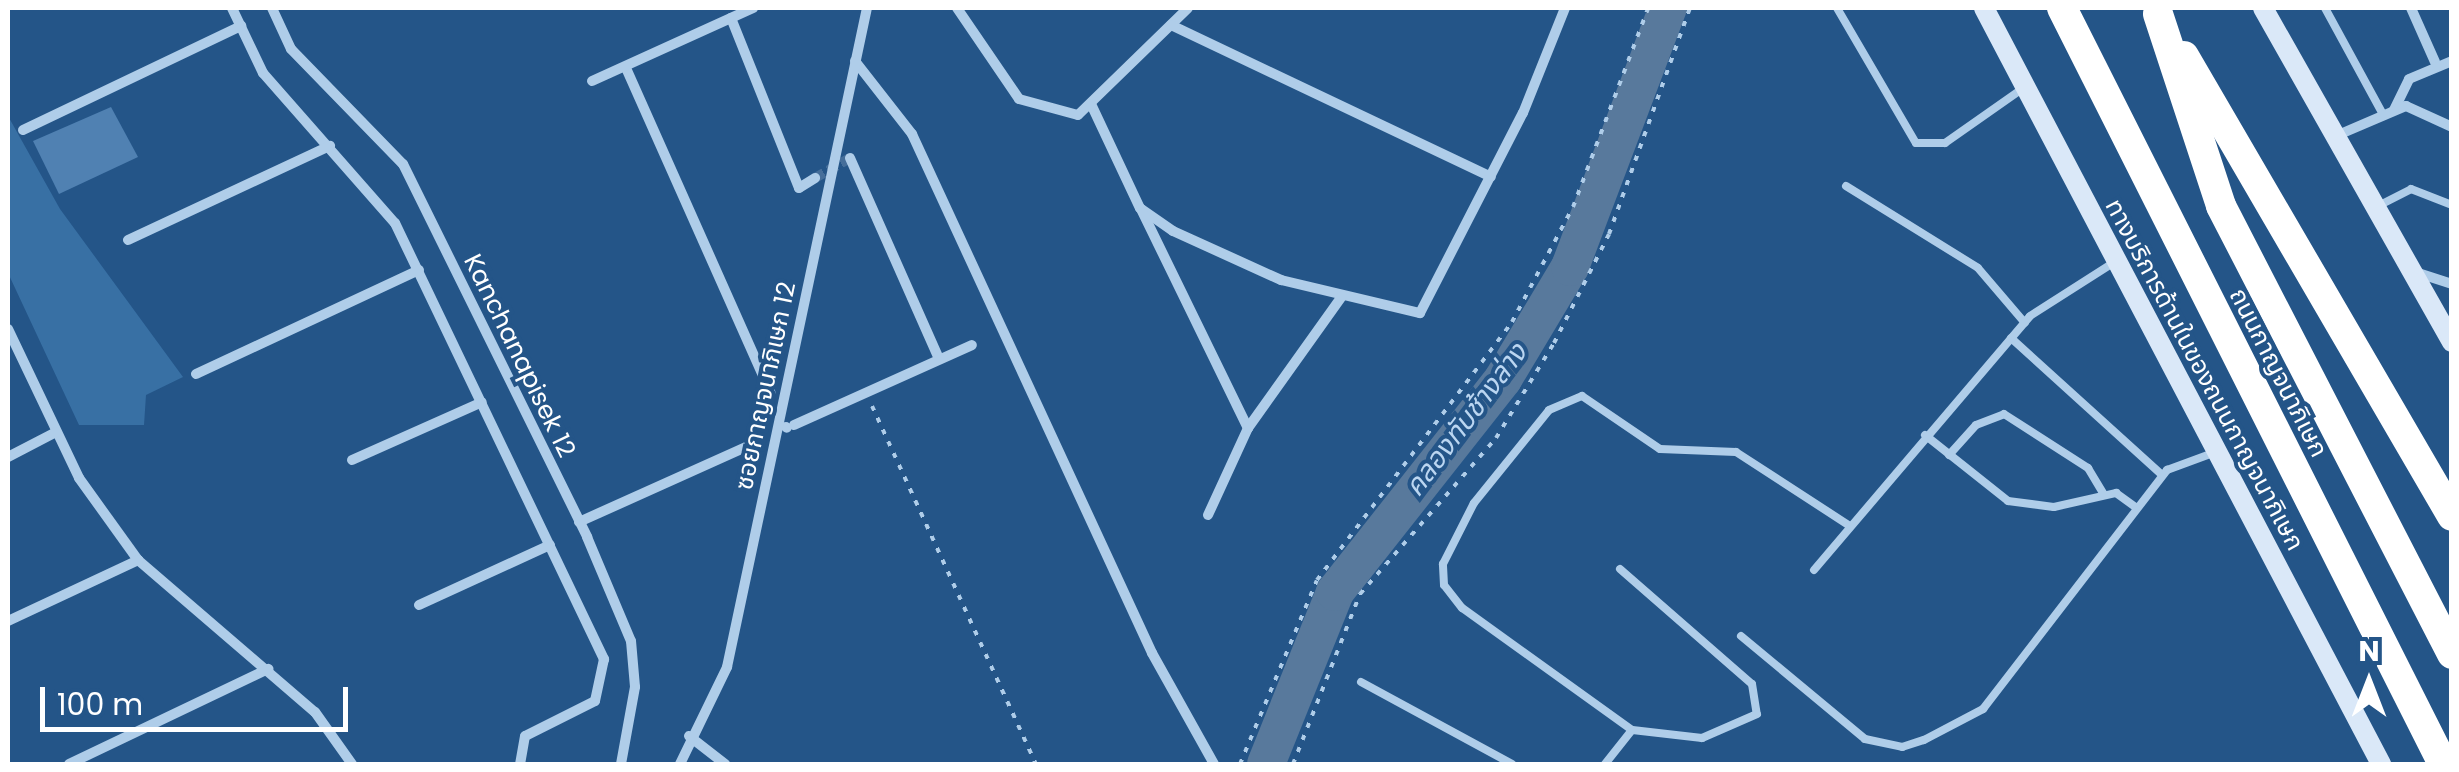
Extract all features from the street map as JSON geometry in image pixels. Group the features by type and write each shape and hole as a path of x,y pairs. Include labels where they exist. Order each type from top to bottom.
{"highway":[{"name":"ถนนกาญจนาภิเษก","path":"2062,8 2442,764"},
{"name":"ถนนกาญจนาภิเษก","path":"2156,10 2452,516"},
{"name":"ถนนกาญจนาภิเษก","path":"2156,10 2221,206 2452,654"}],"main road":[{"name":"ทางบริการด้านในของถนนกาญจนาภิเษก","path":"1984,8 2381,764"},
{"path":"2263,8 2452,342"}],"street":[{"path":"232,8 263,73 395,223 604,659 595,701 525,736 520,764"},
{"name":"Kanchanapisek 12","path":"272,8 291,49 403,164 579,522 630,640 635,687 621,764"},
{"path":"592,81 754,8"},
{"name":"ซอยกาญจนาภิเษก 12","path":"680,764 690,736 727,667 868,8"},
{"path":"957,8 1020,99 1078,115 1188,8"},
{"path":"1140,208 1281,280 1420,313 1491,177 1564,10 1551,8"},
{"path":"2411,8 2435,62"},
{"path":"732,18 799,188 815,178"},
{"path":"1171,25 1491,177"},
{"path":"23,130 241,26"},
{"path":"855,61 912,134 1152,652 1214,764"},
{"path":"2389,114 2409,79 2435,62 2452,61"},
{"path":"626,68 770,392"},
{"path":"1090,104 1248,428"},
{"path":"2338,135 2406,106 2452,127"},
{"path":"128,240 330,146"},
{"path":"850,158 940,359"},
{"path":"196,374 420,270"},
{"path":"2414,272 2452,284"},
{"path":"1208,514 1248,428 1342,296"},
{"path":"8,330 56,432 138,560 268,668 352,764"},
{"path":"789,427 972,345"},
{"path":"352,460 482,402"},
{"path":"8,456 56,432"},
{"path":"579,522 759,441"},
{"path":"419,605 550,545"},
{"path":"8,621 138,560"},
{"path":"69,764 268,668"},
{"path":"690,736 725,764"}],"lane":[{"path":"1837,8 1916,143 1945,143 2026,87"},
{"path":"2325,8 2389,114"},
{"path":"1846,186 1978,268 2025,323"},
{"path":"2378,206 2411,189 2452,205"},
{"path":"1814,570 1925,435 2025,323 2116,261"},
{"path":"2011,338 2162,476"},
{"path":"1620,570 1729,659 1758,696 1758,714 1742,728 1702,738 1632,730 1462,608 1444,585 1443,564 1474,503 1549,410 1582,396 1660,449 1736,452 1850,526"},
{"path":"1949,455 1976,425 2004,414 2088,468 2103,493 2135,508"},
{"path":"1925,435 2033,509 2103,493"},
{"path":"1742,636 1865,739 1902,747 1924,740 1983,709 2162,476 2216,452"},
{"path":"1361,682 1512,764"},
{"path":"1606,764 1632,730"}],"path":[{"path":"1240,764 1317,580 1521,306 1573,208 1648,8"},
{"path":"1292,764 1360,594 1496,438 1554,342 1609,234 1690,8"},
{"path":"866,393 1036,764"}],"shaded area":[{"path":"8,116 60,209 183,377 146,395 144,425 79,425 8,273"}],"building":[{"path":"111,107 138,157 59,194 33,141"}],"waterway":[{"name":"คลองทับช้างล่าง","path":"1266,764 1335,592 1503,379 1570,267 1668,8"}],"tunnel":[{"path":"815,178 850,158"}]}
